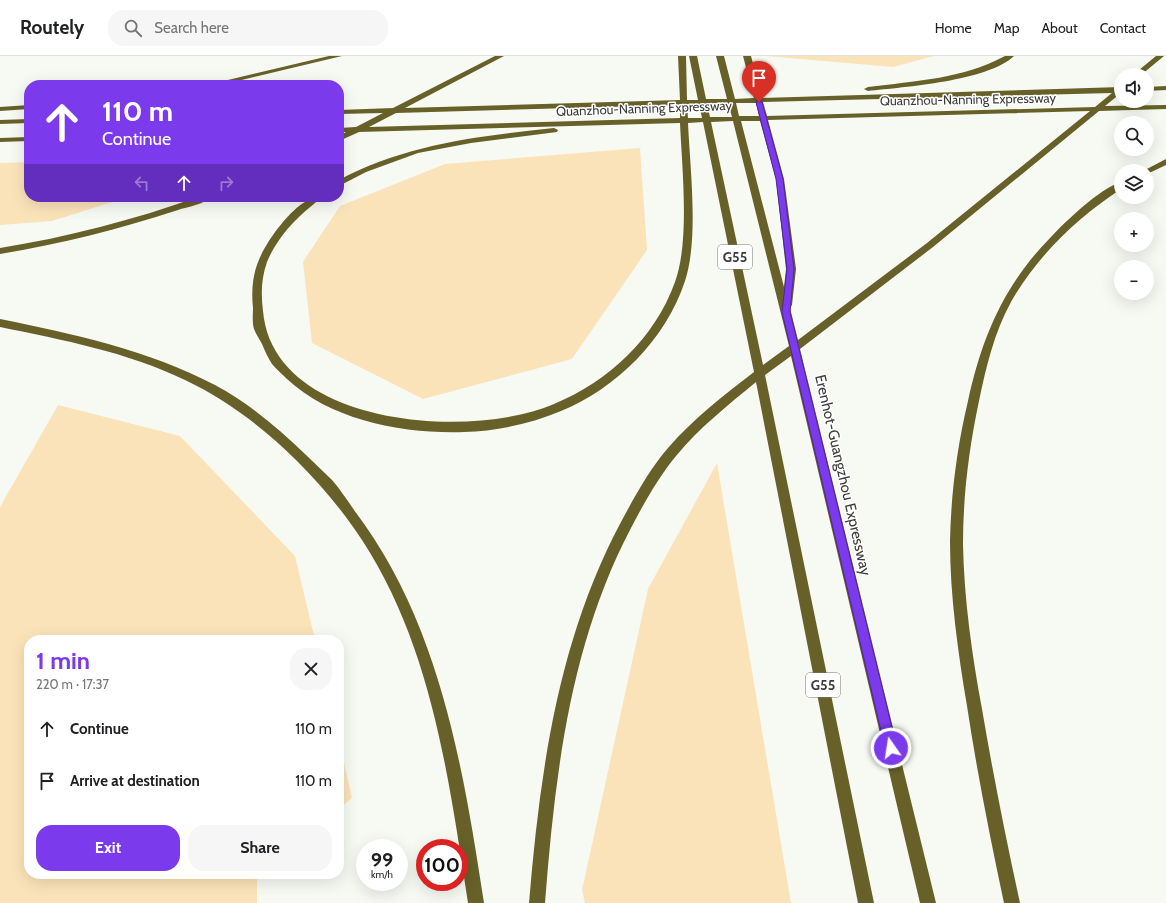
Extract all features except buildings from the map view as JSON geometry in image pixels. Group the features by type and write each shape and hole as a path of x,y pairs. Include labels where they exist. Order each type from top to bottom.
{"highway":[{"path":"233,80 338,56"},
{"path":"344,136 500,56"},
{"path":"311,202 296,214 270,246 261,264 256,282 254,301 261,339 269,352 292,379 316,395 344,409 383,420 425,428 463,429 502,424 538,414 572,401 600,384 626,364 646,343 661,321 680,279 687,233 682,56"},
{"name":"G55","path":"693,56 779,466 866,903"},
{"name":"Erenhot-Guangzhou Expressway","path":"720,56 786,312 928,903"},
{"path":"747,56 780,179 791,269 786,312"},
{"path":"801,98 945,79 968,74 1010,56"},
{"path":"1145,68 1160,56"},
{"path":"1154,89 1166,88"},
{"name":"Quanzhou-Nanning Expressway","path":"344,112 1114,89"},
{"path":"537,903 543,820 554,742 569,674 586,615 605,565 627,521 648,486 671,454 696,426 725,400 867,293 1040,158 1114,95"},
{"path":"0,109 24,107"},
{"name":"Quanzhou-Nanning Expressway","path":"344,130 1166,107"},
{"path":"0,122 24,121"},
{"path":"344,180 370,167 422,150 502,136 632,121"},
{"path":"0,140 24,139"},
{"path":"1154,168 1166,162"},
{"path":"1012,903 975,713 961,608 957,564 957,526 964,448 971,412 987,348 999,318 1013,292 1040,256 1057,237 1092,205 1114,190"},
{"path":"0,251 53,241 140,220 192,202"},
{"path":"0,323 89,342 135,355 212,389 242,406 294,449 317,472 340,499 380,555 415,629 444,723 456,779 476,903"}],"shaded area":[{"path":"766,56 934,56 893,67"},
{"path":"640,148 647,250 572,359 423,399 312,343 303,262 340,206 445,164"},
{"path":"24,162 24,202 112,202 52,221 0,225 0,163"},
{"path":"58,405 180,436 295,556 314,635 24,635 24,879 257,879 257,903 0,903 0,507"},
{"path":"717,463 791,903 585,903 582,890 648,589"},
{"path":"344,763 352,798 344,805"}],"route":[{"path":"759,102 780,179 791,269 786,312 891,748"}]}
